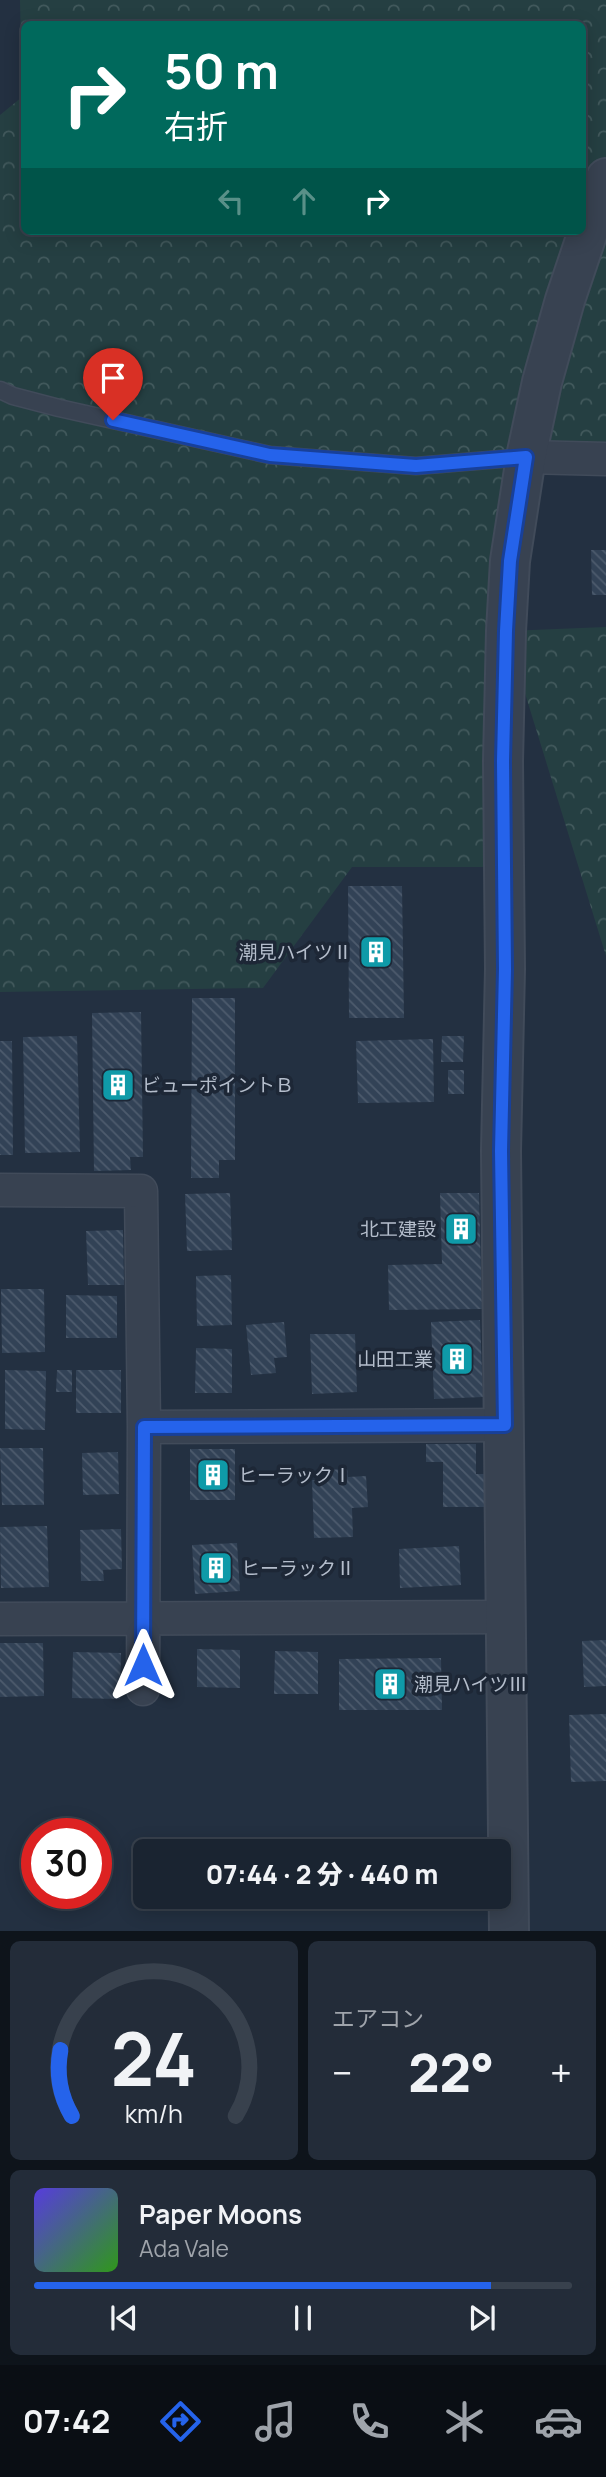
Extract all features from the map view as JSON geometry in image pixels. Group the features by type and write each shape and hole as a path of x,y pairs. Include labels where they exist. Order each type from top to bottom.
{"street":[{"path":"509,1931 501,1151 505,969 503,761 506,631 510,561 526,457 542,382 561,312 606,178"},
{"path":"526,457 606,459"},
{"path":"0,1190 141,1191 143,1689"},
{"path":"144,1427 505,1425"},
{"path":"0,1619 506,1617"}],"lane":[{"path":"0,390 59,408 270,455 416,466 526,457"}],"green space":[{"path":"20,0 606,0 606,459 526,457 507,631 606,627 606,956 507,635 505,867 352,867 263,988 0,992 0,115 21,98 21,235 586,235 586,21 21,21 21,48"}],"building":[{"path":"591,550 606,550 606,595 592,595"},
{"name":"潮見ハイツⅡ","path":"348,886 402,886 404,1018 349,1018"},
{"path":"192,998 235,998 235,1160 219,1160 219,1178 191,1178"},
{"name":"ビューポイントＢ","path":"141,1012 143,1157 130,1157 131,1170 94,1171 92,1013"},
{"path":"77,1036 80,1152 25,1153 23,1037"},
{"path":"442,1036 464,1036 463,1062 441,1062"},
{"path":"433,1039 434,1102 358,1103 356,1041"},
{"path":"0,1041 12,1041 13,1155 0,1155"},
{"path":"448,1070 464,1070 464,1094 448,1094"},
{"path":"230,1193 232,1250 187,1251 185,1194"},
{"name":"北工建設","path":"440,1193 479,1193 482,1309 389,1310 388,1265 442,1264"},
{"path":"123,1230 124,1285 88,1285 86,1231"},
{"path":"231,1275 232,1325 197,1326 196,1276"},
{"path":"1,1289 44,1289 45,1352 2,1353"},
{"path":"66,1295 117,1296 117,1338 66,1338"},
{"name":"山田工業","path":"480,1320 483,1397 434,1399 431,1322"},
{"path":"284,1322 287,1357 274,1358 276,1373 251,1375 246,1325"},
{"path":"310,1334 355,1334 357,1392 312,1394"},
{"path":"196,1348 232,1349 232,1393 195,1393"},
{"path":"5,1370 46,1371 45,1430 5,1429"},
{"path":"57,1370 72,1370 72,1392 56,1392"},
{"path":"76,1370 121,1370 121,1413 76,1413"},
{"path":"426,1444 476,1444 476,1474 484,1474 484,1507 443,1507 443,1462 426,1462"},
{"path":"0,1448 43,1448 44,1505 2,1505"},
{"name":"ヒーラックⅠ","path":"190,1449 235,1449 235,1500 190,1500"},
{"path":"118,1452 119,1494 83,1495 82,1453"},
{"path":"347,1469 348,1477 366,1476 368,1507 352,1508 353,1537 314,1538 312,1480 327,1480 326,1470"},
{"path":"47,1526 49,1587 1,1588 0,1527"},
{"path":"121,1529 122,1569 103,1570 104,1581 81,1581 80,1530"},
{"name":"ヒーラックⅡ","path":"237,1543 240,1591 195,1594 192,1545"},
{"path":"459,1546 461,1585 400,1588 399,1549"},
{"path":"606,1640 606,1686 584,1687 582,1641"},
{"path":"0,1643 43,1643 44,1696 0,1697"},
{"path":"197,1649 240,1650 240,1688 197,1687"},
{"path":"275,1651 318,1652 318,1694 274,1694"},
{"path":"73,1652 121,1653 120,1699 72,1698"},
{"name":"潮見ハイツⅢ","path":"441,1658 442,1710 339,1710 339,1659"},
{"path":"606,1714 606,1781 571,1782 569,1715"}],"place":[{"name":"潮見ハイツⅡ","path":"376,952"},
{"name":"ビューポイントＢ","path":"118,1085"},
{"name":"北工建設","path":"461,1229"},
{"name":"山田工業","path":"457,1359"},
{"name":"ヒーラックⅠ","path":"213,1475"},
{"name":"ヒーラックⅡ","path":"216,1568"},
{"name":"潮見ハイツⅢ","path":"390,1684"}],"route":[{"path":"113,420 270,455 416,466 526,457 510,561 503,761 505,969 501,1151 505,1425 144,1427 143,1665"}]}
